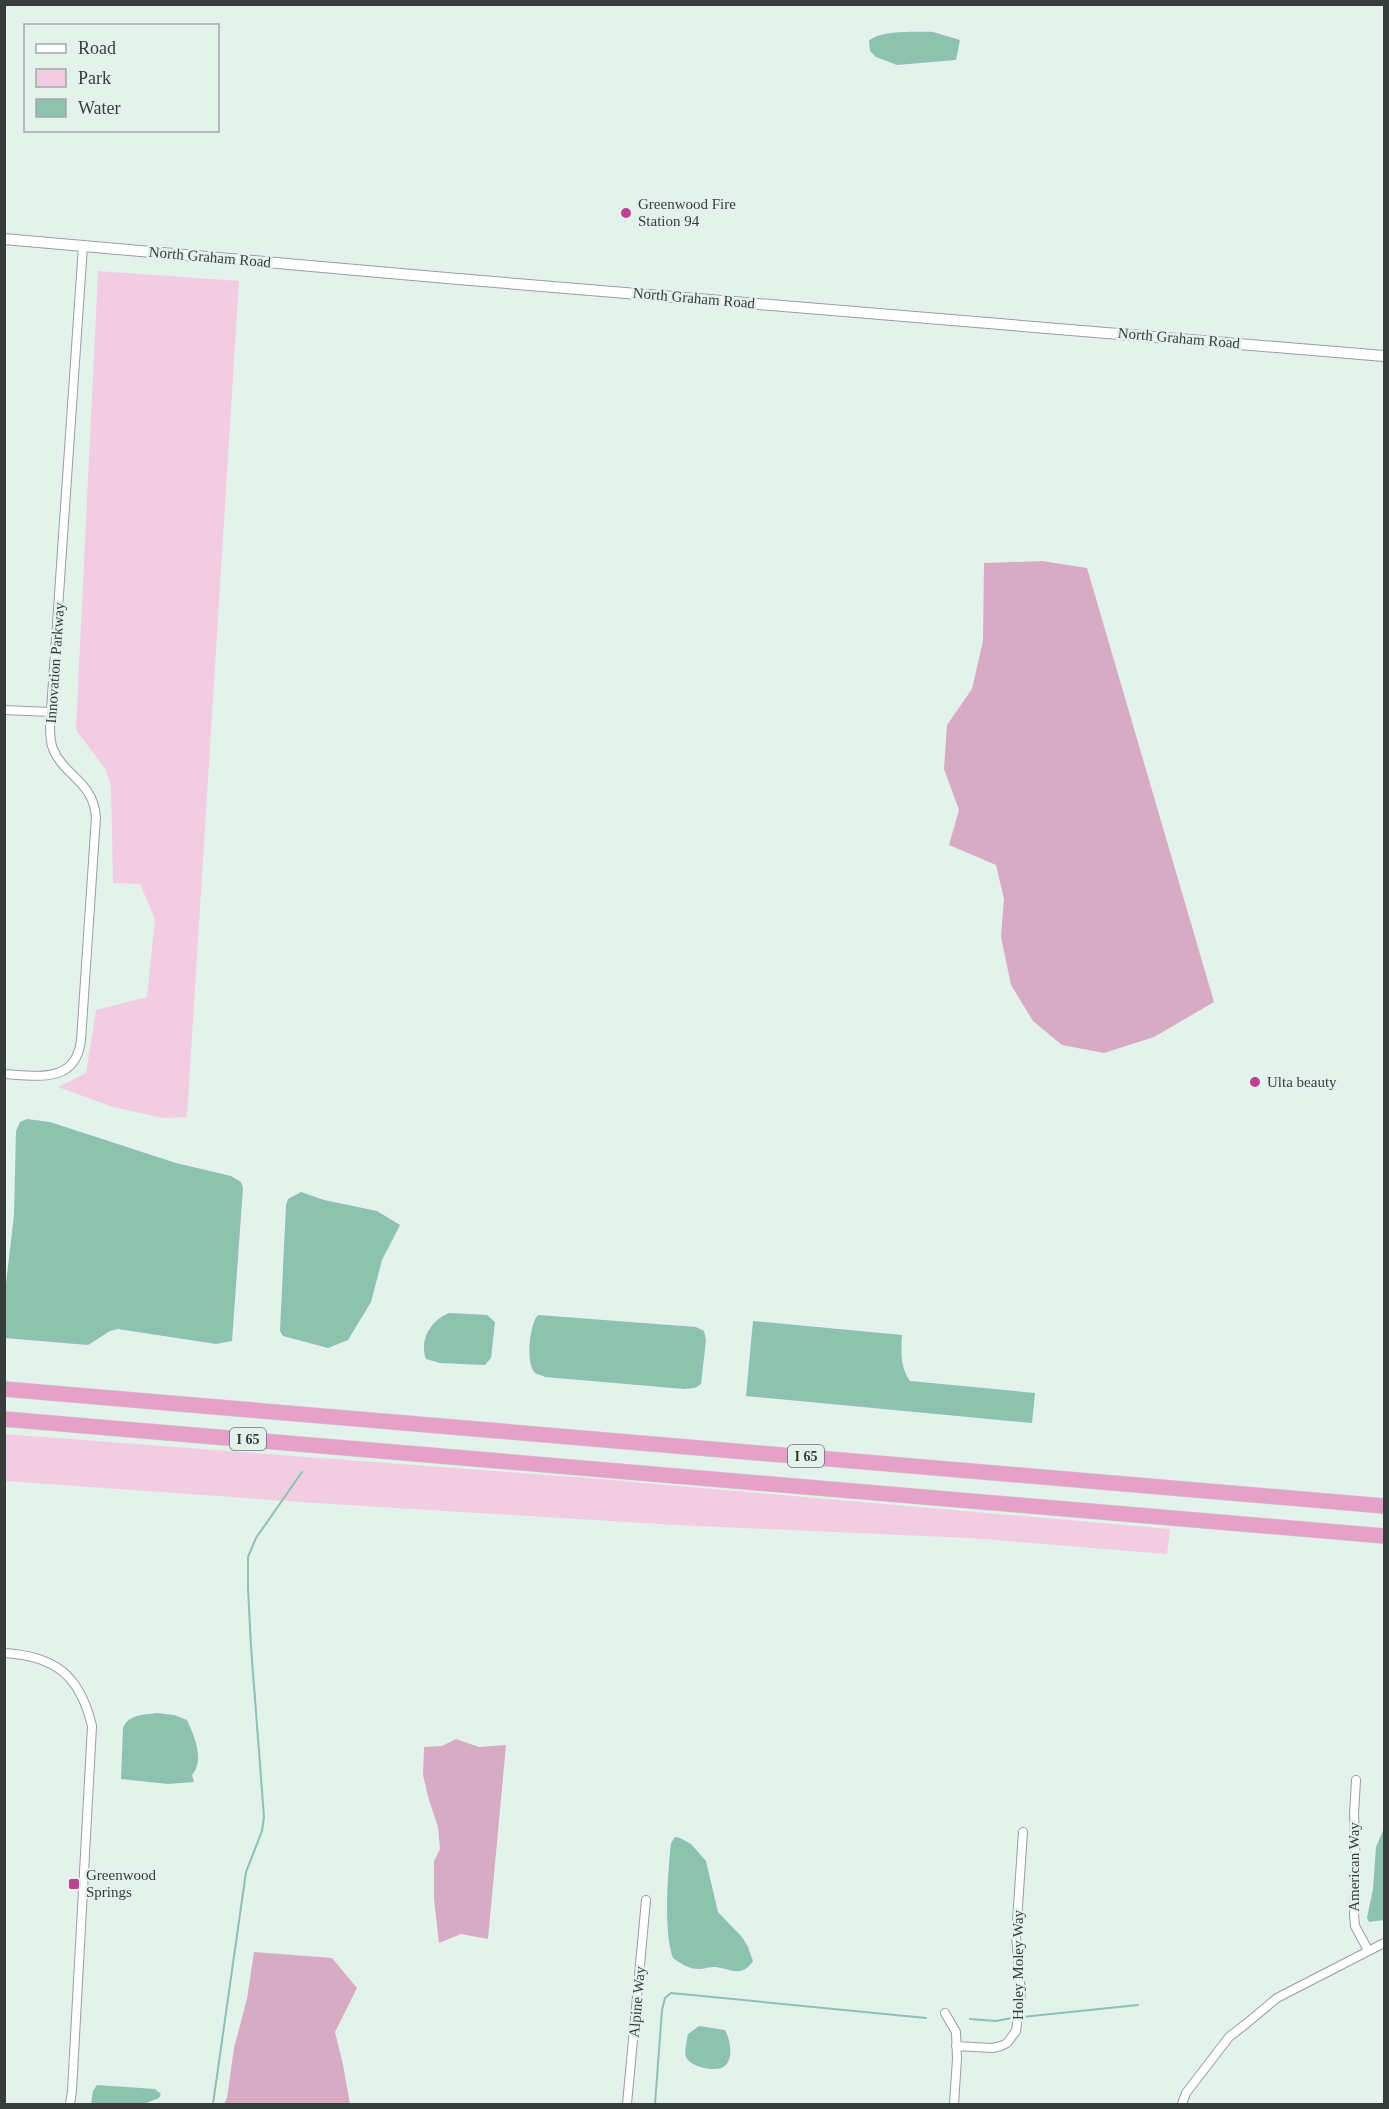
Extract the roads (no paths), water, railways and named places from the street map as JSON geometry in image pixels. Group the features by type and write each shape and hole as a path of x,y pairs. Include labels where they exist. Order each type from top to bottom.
{"highway":[{"name":"I 65","path":"4,1389 1384,1506"},
{"name":"I 65","path":"4,1420 799,1485 1384,1536"}],"street":[{"name":"North Graham Road","path":"4,239 1384,356"},
{"name":"Innovation Parkway","path":"4,1074 54,1075 67,1070 80,1049 95,811 90,794 53,750 50,740 83,246"},
{"path":"4,710 51,712"},
{"path":"4,1653 32,1656 69,1676 84,1696 93,1726 70,2104"},
{"name":"American Way","path":"1356,1780 1354,1914 1355,1926 1368,1950"},
{"name":"Holey Moley Way","path":"956,2046 992,2048 1001,2046 1007,2043 1017,2031 1021,1995 1016,1936 1023,1832"},
{"name":"Alpine Way","path":"627,2104 646,1900"},
{"path":"1182,2104 1186,2093 1229,2037 1277,1998 1384,1943"},
{"path":"945,2013 956,2032 954,2104"}],"water":[{"path":"900,32 933,32 960,40 956,60 897,65 876,57 870,51 869,41 874,37"},
{"path":"27,1119 50,1122 176,1163 231,1176 241,1182 243,1188 232,1341 216,1344 118,1329 110,1331 88,1345 5,1338 5,1292 14,1215 16,1131 20,1122"},
{"path":"301,1192 324,1200 377,1211 400,1225 382,1260 371,1302 348,1340 328,1348 283,1336 280,1331 286,1205 288,1199"},
{"path":"449,1313 487,1315 495,1322 491,1358 485,1365 440,1363 426,1359 424,1345 428,1332 437,1320"},
{"path":"538,1315 696,1327 704,1331 706,1340 701,1384 695,1388 684,1389 545,1377 536,1374 532,1368 529,1352 533,1326"},
{"path":"753,1321 902,1335 903,1365 910,1381 1035,1393 1032,1423 746,1396"},
{"path":"157,1713 174,1715 187,1720 198,1755 196,1769 192,1775 194,1782 168,1784 121,1779 123,1728 133,1718"},
{"path":"1384,1828 1384,1920 1369,1922 1367,1918 1373,1889 1376,1847"},
{"path":"675,1837 691,1844 706,1861 718,1912 742,1937 753,1961 744,1970 735,1971 714,1967 695,1969 673,1958 668,1933 667,1901 671,1843"},
{"path":"699,2026 725,2030 730,2043 730,2058 725,2066 716,2069 704,2068 688,2061 685,2049 688,2034"},
{"path":"97,2085 155,2089 161,2094 159,2098 144,2104 91,2104 93,2091"}],"waterway":[{"path":"213,2104 246,1872 262,1831 264,1817 251,1647 248,1557 256,1538 302,1472"},
{"path":"655,2104 662,2010 665,1998 671,1993 926,2018"},
{"path":"1022,2017 1138,2005"},
{"path":"970,2019 996,2021 1012,2018"}],"place":[{"name":"Greenwood Fire Station 94","path":"626,213"},
{"name":"Ulta beauty","path":"1255,1082"},
{"name":"Greenwood Springs","path":"74,1884"}]}
